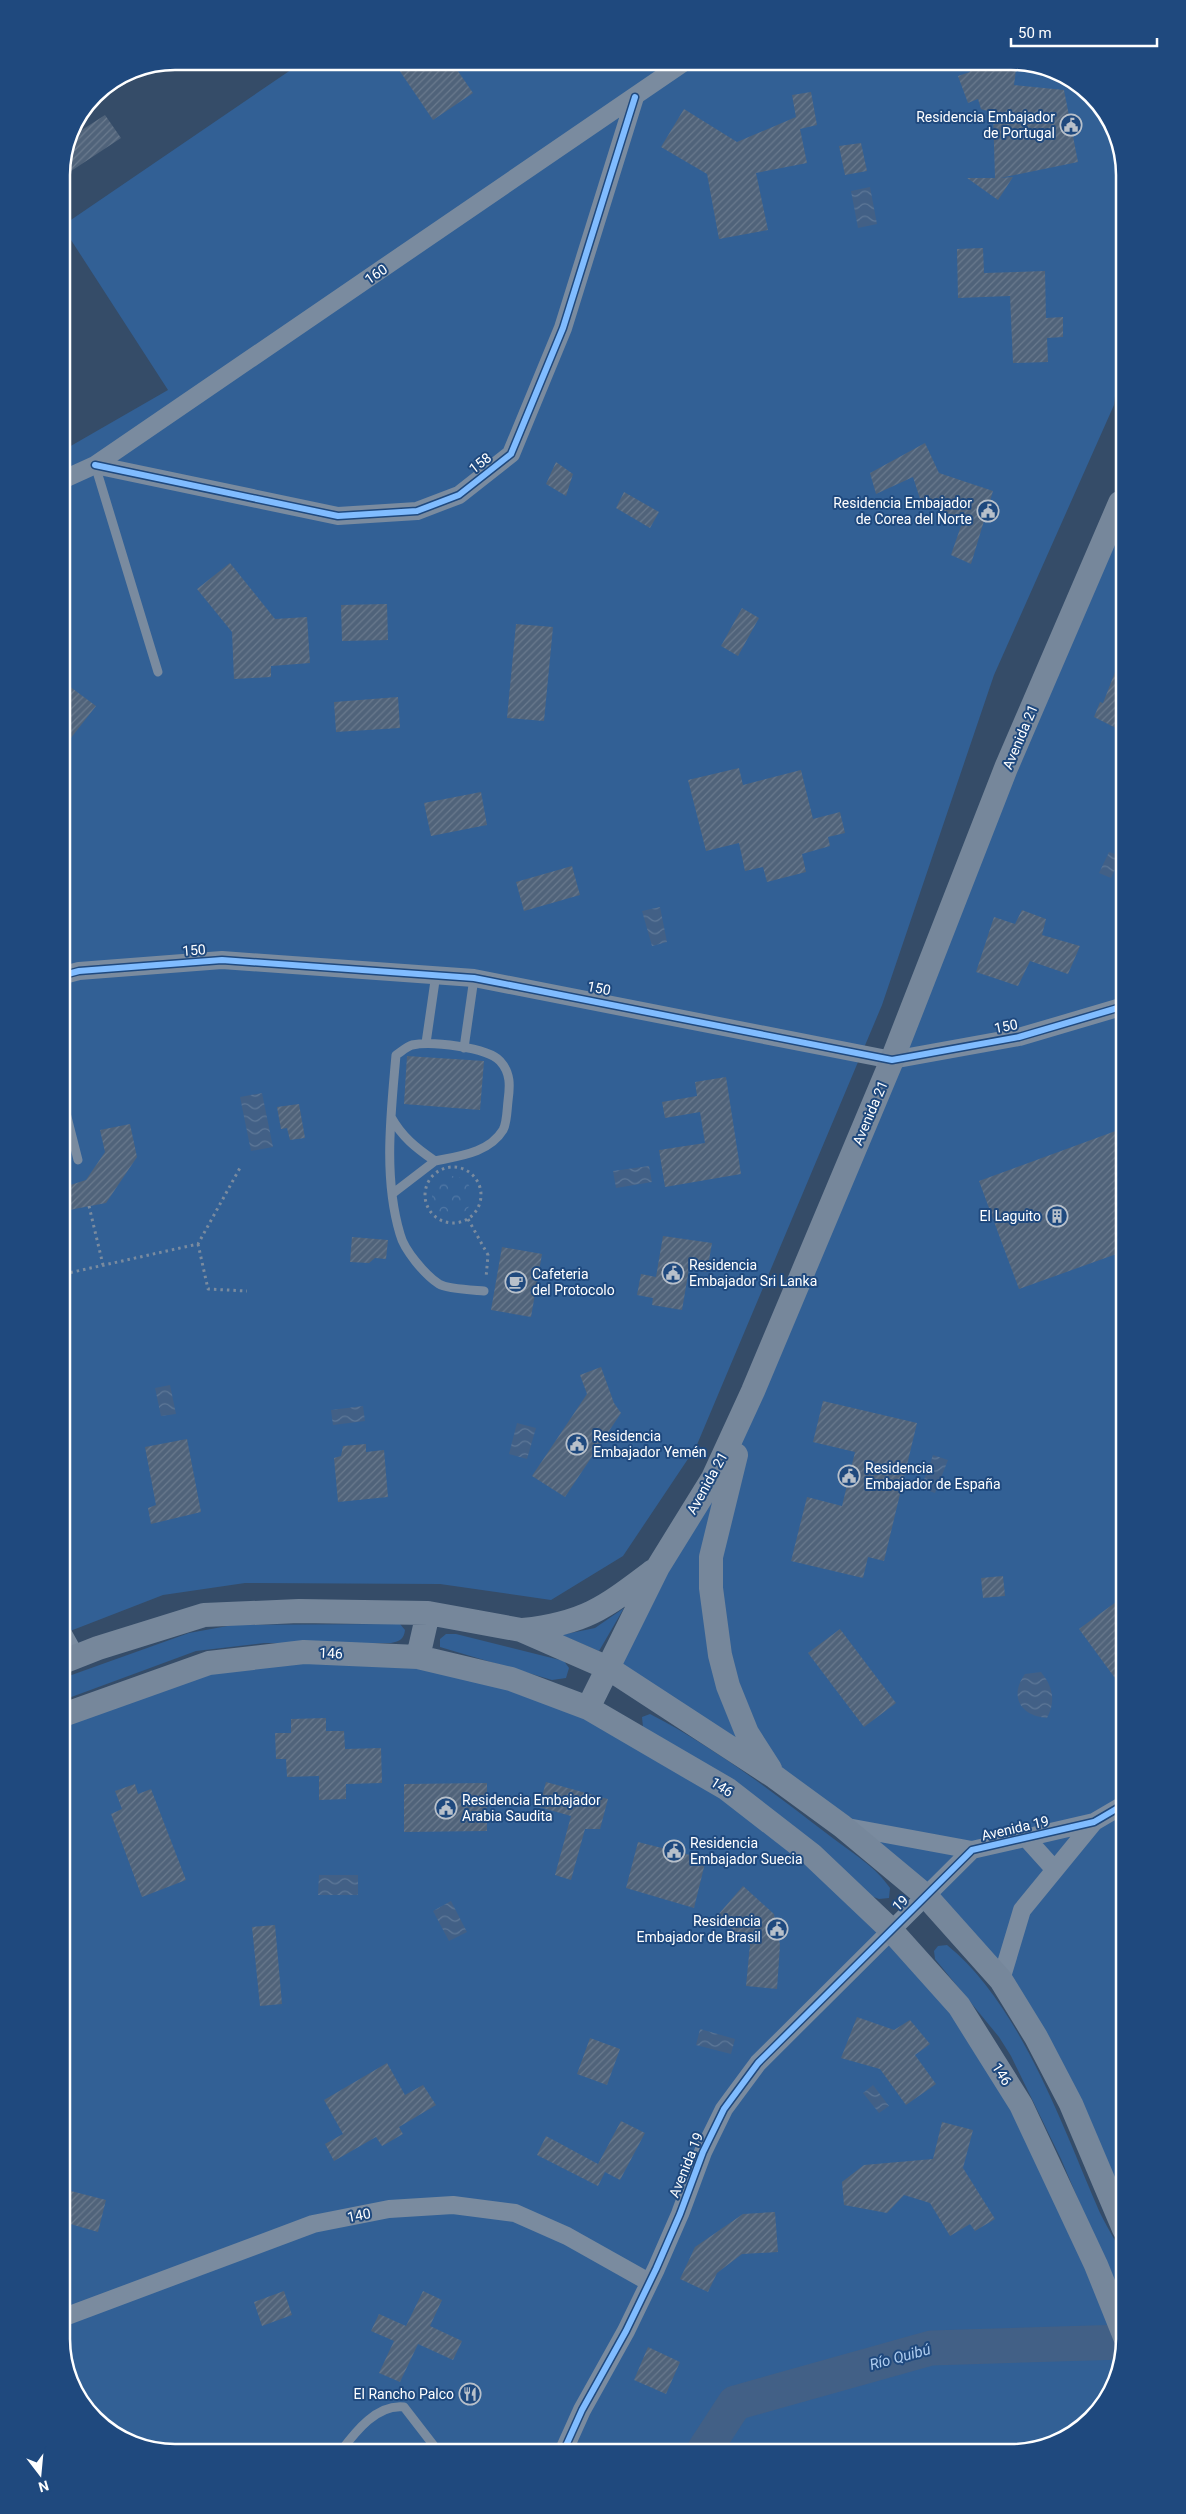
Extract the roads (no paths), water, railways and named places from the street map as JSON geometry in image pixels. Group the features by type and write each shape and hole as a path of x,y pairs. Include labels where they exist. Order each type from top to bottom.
{"main road":[{"name":"Avenida 21","path":"588,1708 658,1567 713,1478 753,1391 892,1060 1006,768 1116,512"},
{"path":"753,1391 716,1528 711,1557 711,1588 720,1655 738,1715 775,1776"},
{"path":"520,1630 550,1627 581,1619 602,1609 658,1567"},
{"path":"73,1658 204,1615 299,1611 428,1613 520,1630 608,1668 775,1776 842,1826 926,1896 1001,1980 1036,2036 1116,2199"},
{"path":"418,1657 428,1613"},
{"name":"146","path":"70,1713 209,1663 304,1652 418,1657 511,1679 588,1708 727,1789 812,1855 890,1929 959,2006 1015,2096 1096,2265 1116,2315"}],"street":[{"name":"160","path":"70,476 95,465 673,70"},
{"name":"158","path":"95,465 338,516 416,511 459,495 511,454 562,328 635,97"},
{"name":"150","path":"70,973 79,971 222,960 474,978 892,1060 1019,1037 1116,1008"},
{"name":"Avenida 19","path":"842,1826 972,1850 1027,1839 1094,1822 1116,1809"},
{"name":"Avenida 19","path":"1001,1980 1022,1910 1094,1822"},
{"name":"Avenida 19","path":"1027,1839 1054,1869"},
{"name":"Avenida 19","path":"926,1896 972,1850"},
{"name":"19","path":"890,1929 926,1896"},
{"name":"Avenida 19","path":"567,2444 582,2410 626,2331 680,2214 703,2152 724,2109 758,2063 838,1985 890,1929"},
{"name":"140","path":"70,2315 313,2224 389,2209 453,2205 515,2212 567,2236 649,2282"}],"lane":[{"path":"95,465 158,672"},
{"path":"426,1043 436,974"},
{"path":"464,1048 474,978"},
{"path":"392,1194 435,1161 478,1151 490,1144 504,1129 510,1084 507,1072 501,1062 491,1053 426,1043 409,1046 396,1055 391,1117 392,1194 400,1236 421,1268 441,1285 484,1291"},
{"path":"391,1117 399,1132 415,1148 435,1161"},
{"path":"70,1129 78,1160"},
{"path":"347,2444 374,2415 393,2406 404,2407 433,2444"}],"water":[{"path":"870,187 877,224 858,228 851,191"},
{"path":"1109,852 1116,854 1116,867 1111,878 1099,873"},
{"path":"660,907 667,942 652,946 642,911"},
{"path":"262,1093 273,1147 251,1151 240,1097"},
{"path":"649,1166 652,1182 616,1188 613,1171"},
{"path":"170,1385 176,1414 161,1416 155,1388"},
{"path":"363,1406 365,1421 333,1425 331,1410"},
{"path":"517,1423 536,1428 527,1459 509,1454"},
{"path":"933,1455 948,1460 935,1493 921,1488"},
{"path":"1041,1672 1052,1694 1052,1706 1047,1718 1030,1713 1024,1709 1018,1697 1020,1682 1025,1674"},
{"path":"319,1875 358,1875 358,1895 318,1895"},
{"path":"451,1901 467,1932 449,1941 433,1911"},
{"path":"700,2029 735,2039 731,2054 696,2045"},
{"path":"873,2085 889,2106 879,2113 863,2093"}],"waterway":[{"name":"Río Quibú","path":"708,2444 735,2403 931,2348 1116,2342"}],"place":[{"name":"Residencia Embajador de Portugal","path":"1071,125"},
{"name":"Residencia Embajador de Corea del Norte","path":"988,511"},
{"name":"El Laguito","path":"1057,1216"},
{"name":"Residencia Embajador Sri Lanka","path":"673,1273"},
{"name":"Cafeteria del Protocolo","path":"516,1282"},
{"name":"Residencia Embajador Yemén","path":"577,1444"},
{"name":"Residencia Embajador de España","path":"849,1476"},
{"name":"Residencia Embajador Arabia Saudita","path":"446,1808"},
{"name":"Residencia Embajador Suecia","path":"674,1851"},
{"name":"Residencia Embajador de Brasil","path":"777,1929"},
{"name":"El Rancho Palco","path":"470,2394"}]}
